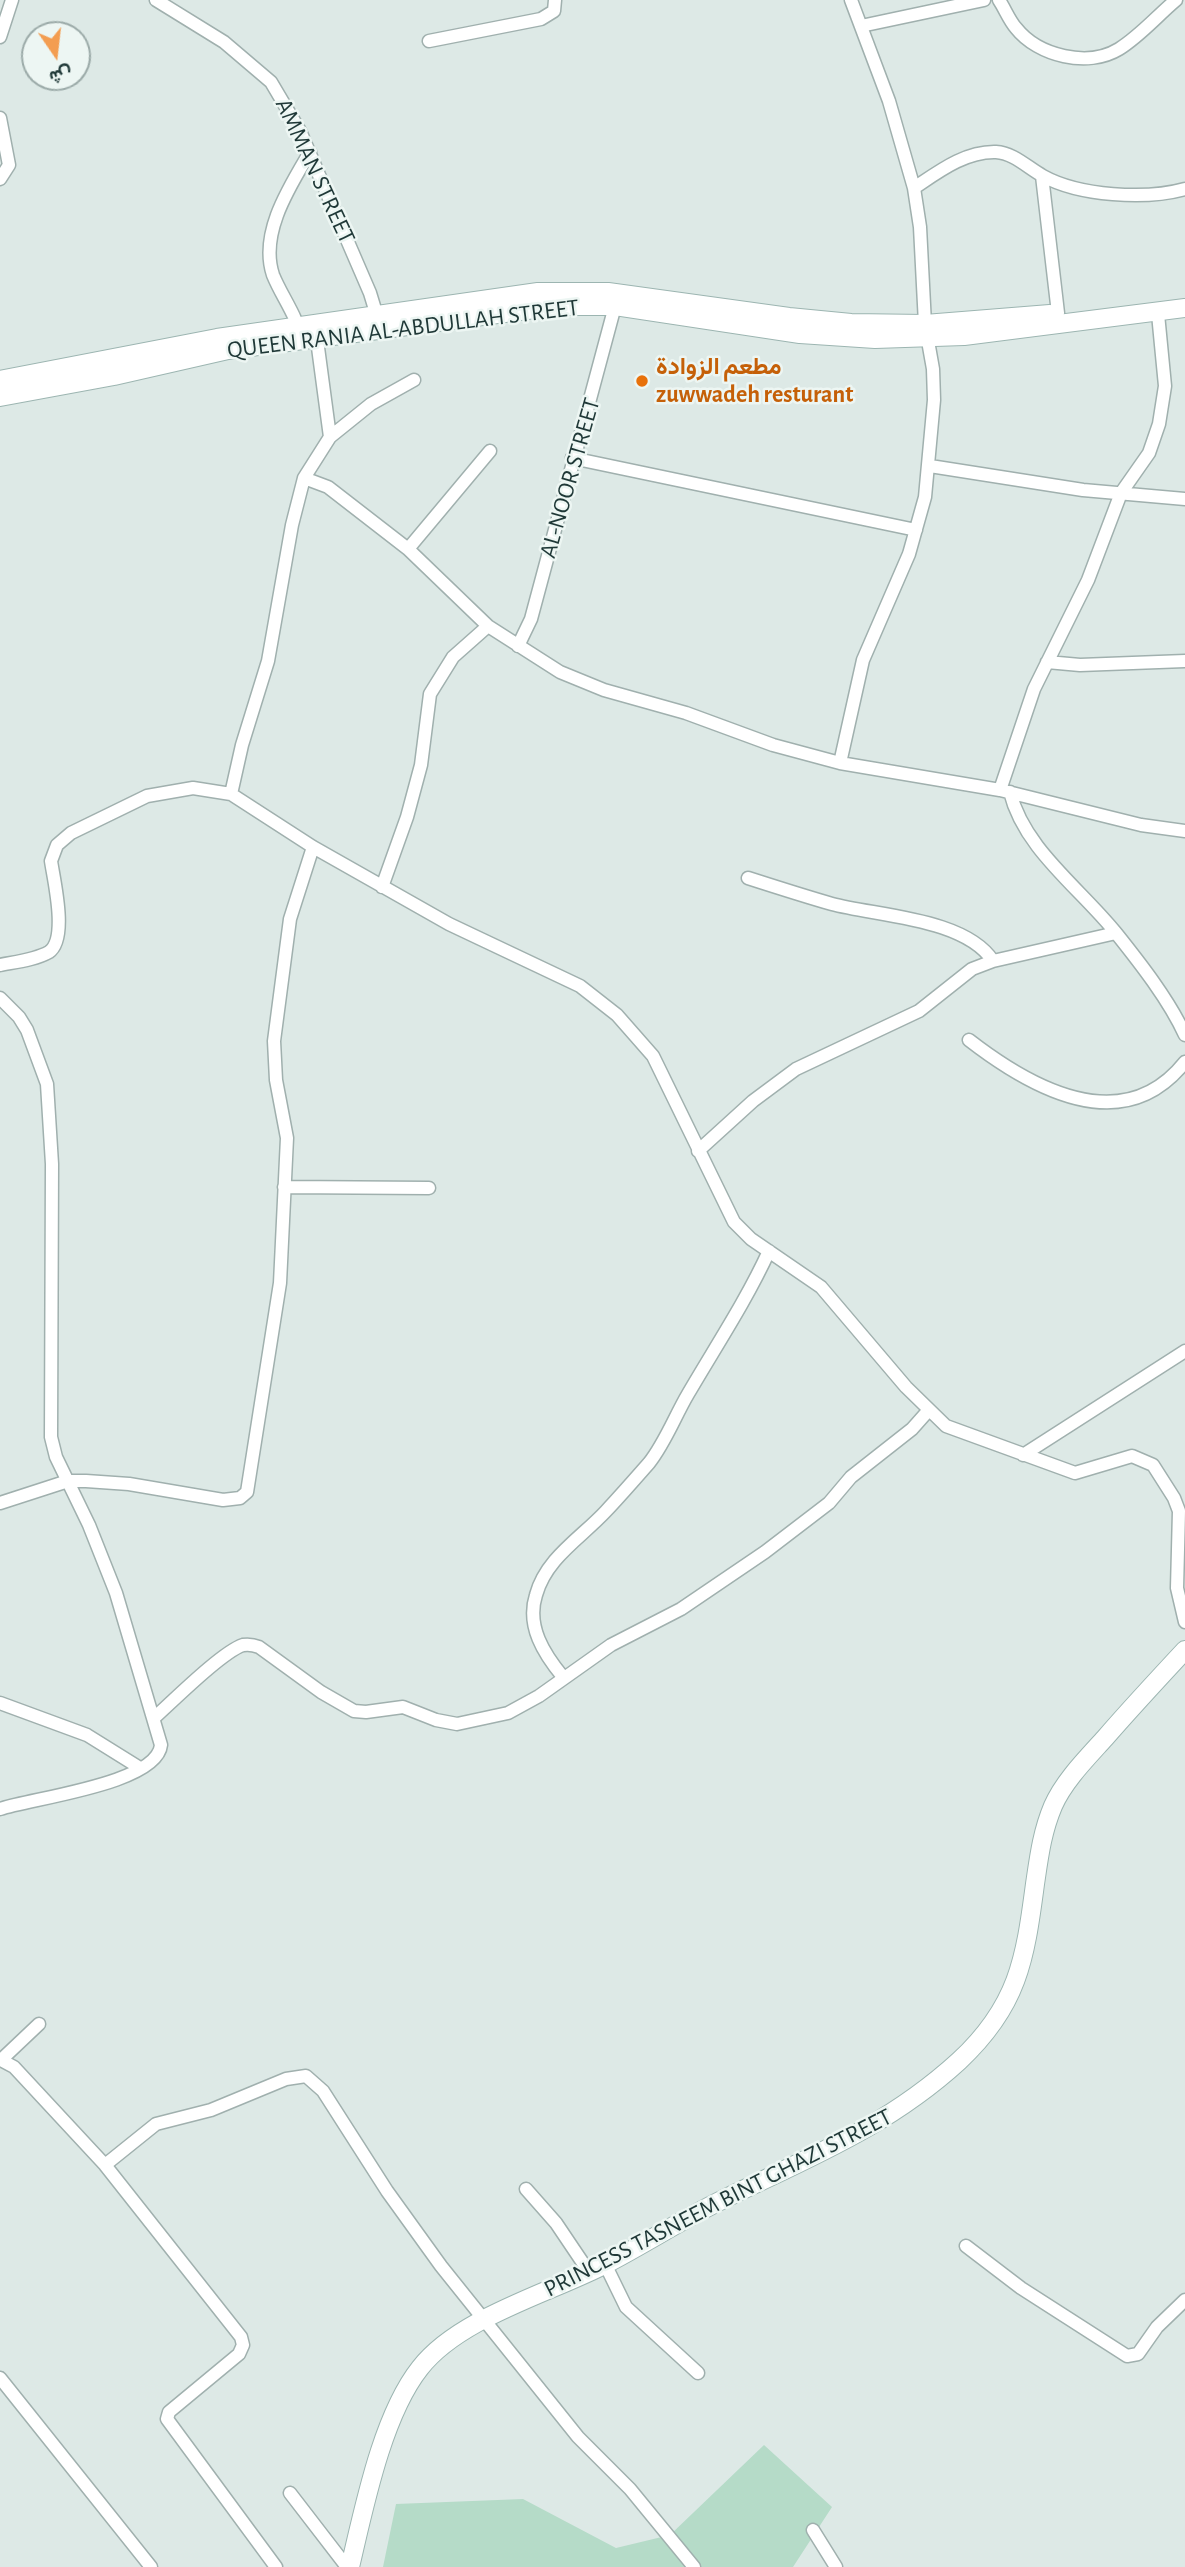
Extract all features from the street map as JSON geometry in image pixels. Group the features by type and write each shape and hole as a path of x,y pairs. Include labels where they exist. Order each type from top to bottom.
{"main road":[{"name":"QUEEN RANIA AL-ABDULLAH STREET","path":"0,380 217,338 538,292 581,290 789,317 926,331 1158,314 1185,308"},
{"name":"QUEEN RANIA AL-ABDULLAH STREET","path":"0,397 100,379 228,350 317,340 480,314 579,305 615,306 800,334 875,339 1185,296"},
{"name":"PRINCESS TASNEEM BINT GHAZI STREET","path":"349,2567 371,2483 398,2404 412,2377 434,2352 484,2321 597,2268 722,2200 876,2124 924,2090 985,2035 1009,1997 1023,1963 1041,1841 1055,1802 1083,1762 1185,1650"}],"street":[{"path":"0,37 12,0"},
{"name":"AMMAN STREET","path":"156,0 250,61 271,82 310,152 370,293 377,316"},
{"path":"429,41 541,19 554,11 555,0"},
{"path":"840,763 863,660 916,530 930,466 933,369 926,331 920,227 914,188 889,101 851,0"},
{"path":"861,26 984,0"},
{"path":"999,0 1016,28 1027,38 1056,53 1089,58 1117,50 1176,0"},
{"path":"0,118 9,165 0,179"},
{"path":"295,319 273,274 271,251 280,206 310,152"},
{"path":"914,188 955,162 985,153 1012,156 1042,176 1060,184 1100,192 1153,194 1185,189"},
{"path":"1042,176 1058,313"},
{"name":"AL-NOOR STREET","path":"518,646 531,620 572,458 590,405 615,306"},
{"path":"1158,314 1164,402 1149,453 1121,493 1088,580 1034,689 1005,791 1036,844 1115,933 1185,1035"},
{"path":"317,340 330,437"},
{"path":"231,794 242,745 268,661 292,526 304,478 330,437 371,404 414,380"},
{"path":"408,549 490,451"},
{"path":"572,458 916,530"},
{"path":"930,466 1121,493 1185,499"},
{"path":"304,478 328,487 408,549 488,625 560,672 604,690 686,713 773,745 840,763 1005,791 1141,825 1185,831"},
{"path":"382,887 407,817 421,765 430,694 453,657 488,625"},
{"path":"1047,663 1080,665 1185,661"},
{"path":"0,965 46,953 55,945 59,931 51,861 57,845 71,833 162,791 193,788 231,794 313,847 449,924 580,986 617,1014 653,1056 734,1222 769,1251 821,1286 928,1410 957,1432 1075,1473 1132,1456 1153,1465 1179,1511 1178,1601 1185,1622"},
{"path":"0,1503 68,1481 112,1481 223,1500 235,1499 247,1492 277,1315 287,1138 276,1080 274,1041 288,928 313,847"},
{"path":"748,878 834,905 926,923 979,945 993,961"},
{"path":"698,1151 753,1101 796,1069 919,1011 972,970 993,961 1115,933"},
{"path":"0,998 19,1017 27,1030 47,1084 51,1122 52,1200 51,1437 116,1593 160,1750 140,1768 107,1783 0,1809"},
{"path":"969,1040 1008,1070 1032,1083 1093,1102 1139,1097 1175,1075 1185,1062"},
{"path":"284,1187 429,1188"},
{"path":"563,1676 543,1652 537,1635 535,1597 543,1575 559,1555 606,1512 658,1451 690,1391 749,1294 769,1251"},
{"path":"1023,1455 1185,1351"},
{"path":"153,1718 223,1658 245,1645 259,1647 349,1709 366,1713 403,1707 450,1723 468,1723 513,1711 611,1645 681,1609 765,1552 829,1503 851,1478 912,1429 928,1410"},
{"path":"0,1703 87,1735 140,1768"},
{"path":"39,2024 0,2060 14,2067 105,2165 241,2337 243,2345 239,2354 169,2412 167,2417 276,2567"},
{"path":"105,2165 156,2124 197,2115 286,2079 306,2076 323,2091 387,2191 484,2321 578,2437 630,2490 694,2567"},
{"path":"526,2189 597,2268 626,2307 698,2373"},
{"path":"966,2246 1021,2288 1127,2356 1138,2354 1157,2327 1185,2300"},
{"path":"0,2378 152,2567"},
{"path":"289,2493 349,2567"},
{"path":"813,2530 836,2567"}],"green space":[{"path":"764,2445 832,2507 793,2567 383,2567 396,2504 523,2499 616,2548 670,2535"}],"place":[{"name":"مطعم الزوادة zuwwadeh resturant","path":"642,381"}]}
